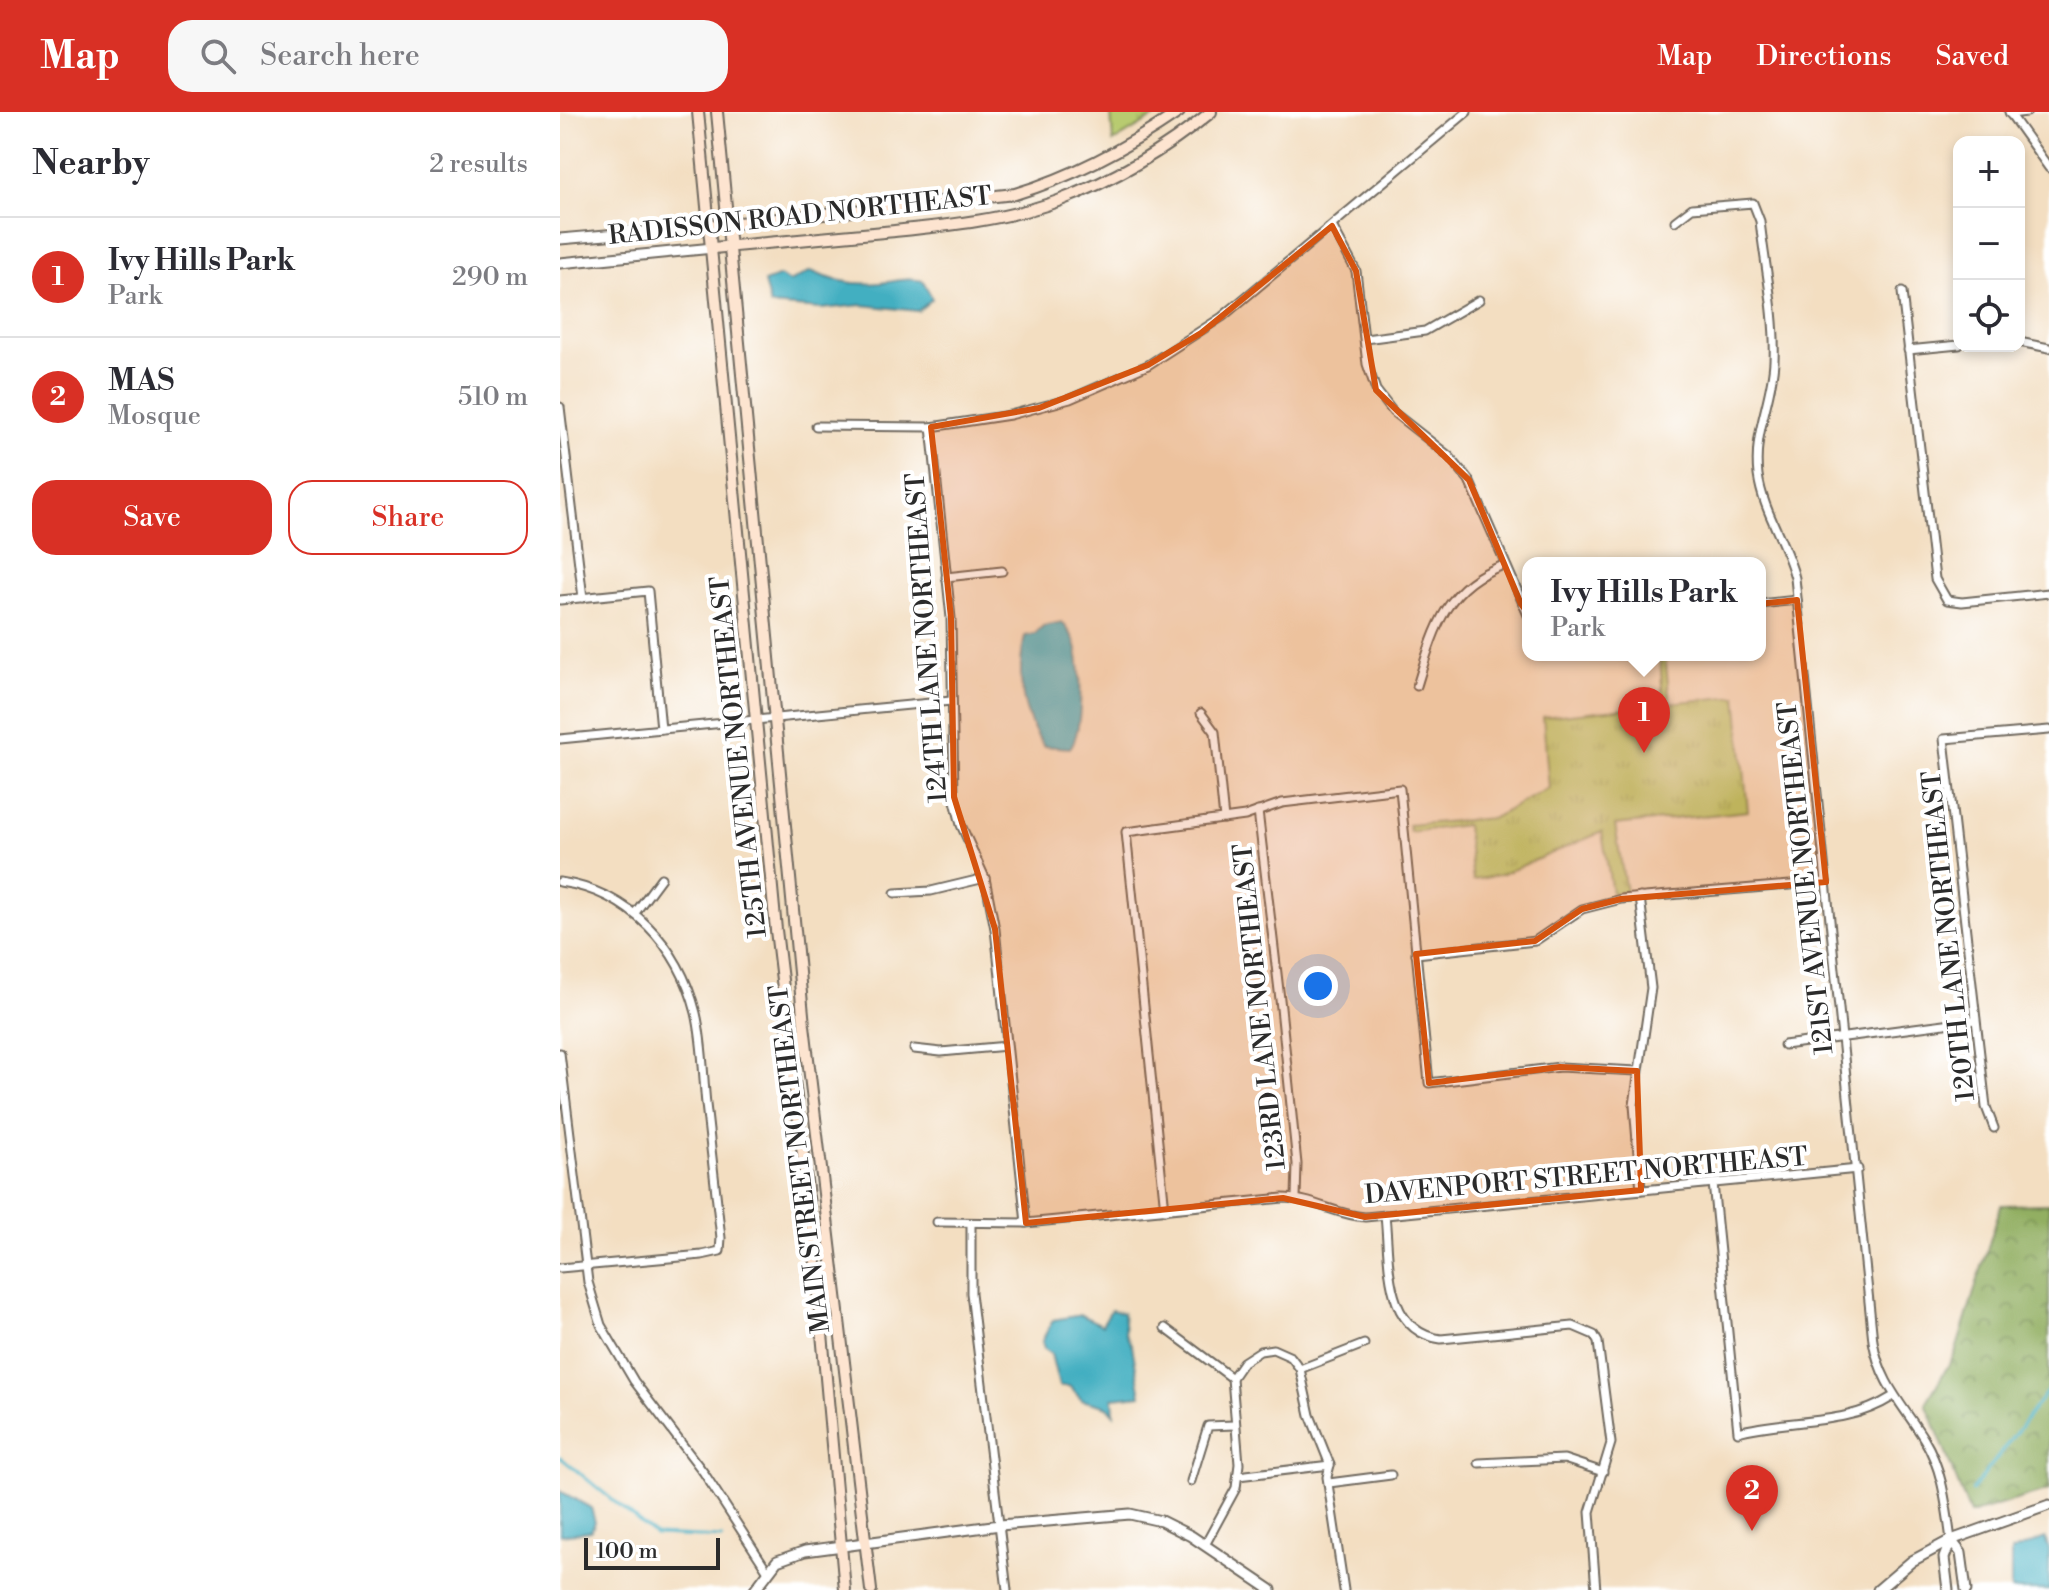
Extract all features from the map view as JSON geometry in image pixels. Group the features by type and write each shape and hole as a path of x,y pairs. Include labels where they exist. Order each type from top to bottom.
{"main road":[{"name":"125TH AVENUE NORTHEAST","path":"698,112 840,1546"},
{"name":"125TH AVENUE NORTHEAST","path":"717,112 765,628"},
{"name":"RADISSON ROAD NORTHEAST","path":"710,226 1015,194 1058,181 1117,151 1179,112"},
{"name":"RADISSON ROAD NORTHEAST","path":"713,248 964,223 1056,202 1132,168 1183,135 1211,112"},
{"name":"MAIN STREET NORTHEAST","path":"765,628 804,1025 871,1590"},
{"path":"840,1546 845,1590"}],"street":[{"path":"816,426 931,427 1039,408 1070,399 1148,365 1212,325 1467,112"},
{"path":"2010,113 2027,112"},
{"path":"2010,113 2049,168"},
{"name":"121ST AVENUE NORTHEAST","path":"1675,221 1692,208 1753,203 1760,221 1774,347 1771,380 1757,439 1758,469 1767,511 1791,563 1797,600 1845,1038 1873,1341 1876,1360 1892,1397 1924,1440 1942,1479 1951,1540 1961,1553 1966,1590"},
{"name":"RADISSON ROAD NORTHEAST","path":"560,239 710,226"},
{"path":"1332,226 1356,271 1367,364 1376,390 1393,412 1449,456 1469,480 1522,602"},
{"name":"RADISSON ROAD NORTHEAST","path":"560,263 713,248"},
{"path":"1902,292 1935,579 1946,599 1962,602 2049,593"},
{"path":"1365,339 1425,331 1479,300"},
{"path":"2025,343 2049,348"},
{"path":"1908,350 1953,346"},
{"path":"560,407 583,598"},
{"name":"124TH LANE NORTHEAST","path":"931,427 953,672 954,797 961,825 985,878 995,929 1026,1223"},
{"path":"1417,686 1457,593 1480,573 1504,565"},
{"path":"946,577 1002,571"},
{"path":"560,600 648,591 661,729"},
{"path":"1766,603 1797,600"},
{"path":"560,739 951,701"},
{"name":"123RD LANE NORTHEAST","path":"1201,713 1215,732 1224,819"},
{"name":"120TH LANE NORTHEAST","path":"1994,1128 1986,1107 1944,739 2049,730"},
{"path":"1165,1210 1126,832 1224,819 1282,803 1400,789 1429,1083 1560,1067 1637,1071"},
{"name":"123RD LANE NORTHEAST","path":"1258,811 1297,1164 1296,1198"},
{"path":"635,913 661,878"},
{"path":"895,893 931,891 985,878"},
{"path":"560,882 593,890 635,913 668,948 685,978 696,1015 720,1251 560,1268"},
{"path":"1416,954 1535,941 1582,909 1640,897 1826,882"},
{"path":"1640,897 1651,988 1634,1105 1641,1190"},
{"path":"1784,1045 1975,1020"},
{"path":"914,1049 941,1052 1007,1046"},
{"path":"560,1053 593,1303 621,1360 704,1473 767,1570"},
{"name":"DAVENPORT STREET NORTHEAST","path":"937,1222 1026,1223 1296,1198 1351,1216 1385,1215 1858,1169"},
{"path":"1713,1183 1738,1432 1847,1417 1892,1397"},
{"path":"1385,1215 1395,1301 1412,1329 1441,1339 1573,1326 1594,1335 1602,1351 1611,1431 1603,1472 1590,1512 1596,1590"},
{"path":"971,1224 971,1293 1007,1590"},
{"path":"1165,1328 1232,1378"},
{"path":"1300,1369 1364,1344"},
{"path":"1205,1545 1232,1498 1238,1476 1232,1378 1243,1362 1260,1351 1273,1349 1291,1357 1300,1369 1310,1415 1330,1465 1329,1483 1344,1590"},
{"path":"1191,1481 1208,1426 1234,1425"},
{"path":"1479,1463 1564,1459 1603,1472"},
{"path":"1238,1476 1330,1465"},
{"path":"1329,1483 1391,1475"},
{"path":"1878,1590 1912,1561 1951,1540 2049,1505"},
{"path":"755,1590 767,1570 777,1561 797,1553 1000,1525 1130,1514 1161,1521 1205,1545 1271,1590"},
{"name":"121ST AVENUE NORTHEAST","path":"1948,1590 1944,1558 1951,1540"}],"highlighted area":[{"path":"1332,226 1356,271 1376,390 1469,480 1521,604 1538,626 1569,642 1661,637 1694,631 1737,606 1797,600 1826,882 1621,899 1582,909 1535,941 1416,954 1429,1083 1560,1067 1637,1071 1641,1190 1365,1217 1283,1198 1026,1223 995,929 954,797 951,618 931,427 1039,408 1148,365 1201,333"}],"green space":[{"path":"1111,112 1163,112 1113,142"},
{"path":"1660,661 1666,661 1670,703 1737,696 1748,811 1615,825 1626,892 1612,893 1602,832 1500,875 1473,880 1466,825 1410,832 1408,825 1493,818 1549,788 1543,717 1663,704"},
{"path":"2049,1204 2049,1490 1970,1514 1926,1403 1955,1354 2001,1205"}],"water":[{"path":"811,271 852,283 923,281 932,299 918,311 862,305 821,309 770,305 764,282 780,276 789,282"},
{"path":"1062,622 1075,643 1080,681 1078,727 1070,748 1044,746 1030,721 1021,679 1025,636 1035,634 1043,626"},
{"path":"1111,1310 1123,1313 1141,1395 1113,1398 1114,1414 1108,1407 1082,1400 1069,1386 1059,1386 1051,1354 1044,1349 1042,1341 1053,1320 1081,1315 1102,1325"},
{"path":"560,1491 591,1508 595,1522 591,1531 560,1535"},
{"path":"2045,1538 2049,1550 2049,1590 2011,1590 2011,1552"}],"waterway":[{"path":"1972,1491 2049,1389"},
{"path":"560,1457 655,1535 723,1538"}],"place":[{"name":"Ivy Hills Park","path":"1644,753"},
{"name":"MAS","path":"1752,1531"}]}
